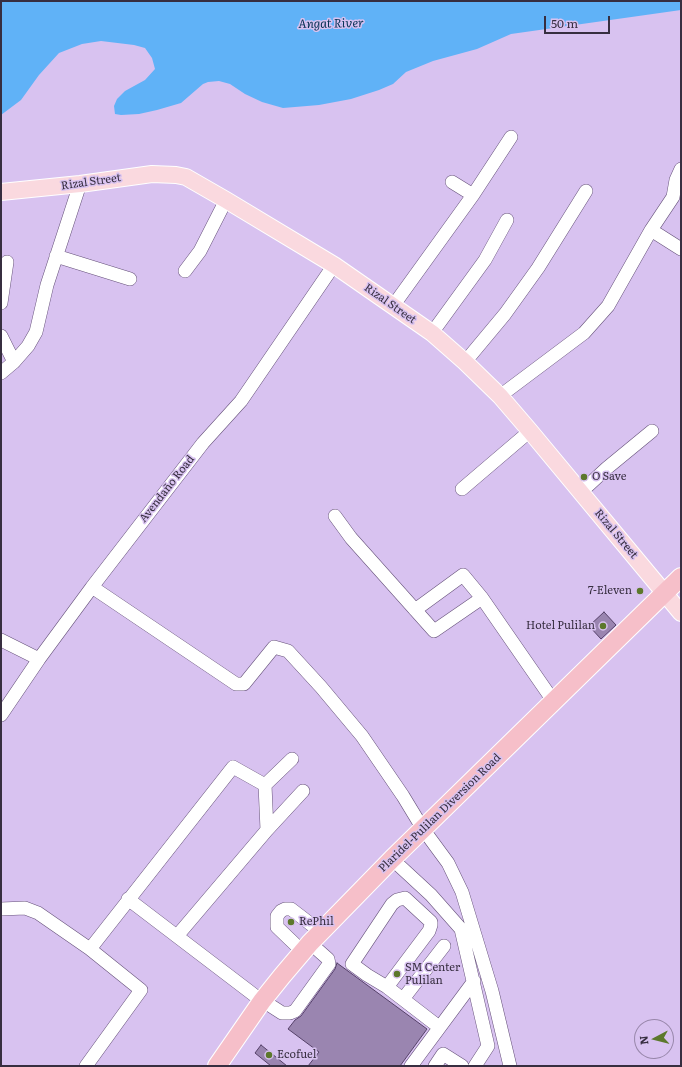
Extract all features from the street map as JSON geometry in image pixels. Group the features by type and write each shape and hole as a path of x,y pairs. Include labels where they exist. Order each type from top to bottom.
{"highway":[{"name":"Plaridel-Pulilan Diversion Road","path":"217,1066 262,1001 311,942 392,859 554,702 607,647 681,577"}],"main road":[{"name":"Rizal Street","path":"1,192 80,184 152,174 176,174 186,177 226,200 334,265 432,333 500,396 681,613"}],"street":[{"path":"393,306 473,195 511,137"},
{"path":"500,396 584,333 608,306 650,230 673,197 676,180 681,169"},
{"path":"452,182 473,195"},
{"path":"1,373 14,362 28,346 36,332 47,285 80,184"},
{"path":"465,362 506,314 538,268 586,191"},
{"path":"185,272 200,251 226,200"},
{"path":"432,333 485,260 507,220"},
{"path":"650,230 681,249"},
{"path":"56,256 130,279"},
{"path":"1,303 7,262"},
{"name":"Avendaño Road","path":"1,715 39,659 92,587 203,442 241,401 334,265"},
{"path":"1,336 14,362"},
{"path":"462,489 530,431"},
{"path":"581,492 607,468 652,431"},
{"path":"334,516 351,538 434,631 482,598"},
{"path":"415,610 463,575 482,598 554,702"},
{"path":"92,587 236,684 244,684 274,647 288,651 321,687 362,736 403,796 423,829 448,863 462,892 492,991 510,1066"},
{"path":"1,640 39,659"},
{"path":"267,830 265,785 292,759"},
{"path":"90,948 233,767 265,785"},
{"path":"177,936 267,830 302,792"},
{"path":"392,859 431,895 461,929 488,1046 474,1066"},
{"path":"387,987 429,930 431,925 431,922 405,898 397,900 392,904 352,964 387,987 439,1027"},
{"path":"128,899 262,1001 285,1014 290,1014 295,1011 329,964 328,959 311,942"},
{"path":"1,909 26,908 38,913 90,948 142,990 86,1066"},
{"path":"403,999 444,946"},
{"path":"411,1066 474,981"},
{"path":"435,1066 443,1054 462,1066"}],"water":[{"name":"Angat River","path":"1,1 681,1 681,10 511,34 477,49 433,61 406,72 393,84 379,90 351,99 319,105 283,108 262,102 245,94 230,84 219,81 203,84 181,103 139,114 115,114 114,106 117,99 125,91 145,80 155,69 152,58 145,48 134,45 101,41 82,44 59,53 39,75 21,100 1,115"}],"building":[{"name":"Hotel Pulilan","path":"604,612 616,625 601,639 589,626"},
{"path":"337,963 427,1029 400,1066 308,1066 319,1052 288,1029 295,1020 301,1016 335,969"},
{"path":"261,1045 287,1066 271,1066 255,1053"}],"place":[{"name":"O Save","path":"584,477"},
{"name":"7-Eleven","path":"640,591"},
{"name":"Hotel Pulilan","path":"603,626"},
{"name":"RePhil","path":"291,922"},
{"name":"SM Center Pulilan","path":"397,974"},
{"name":"Ecofuel","path":"269,1055"}]}
